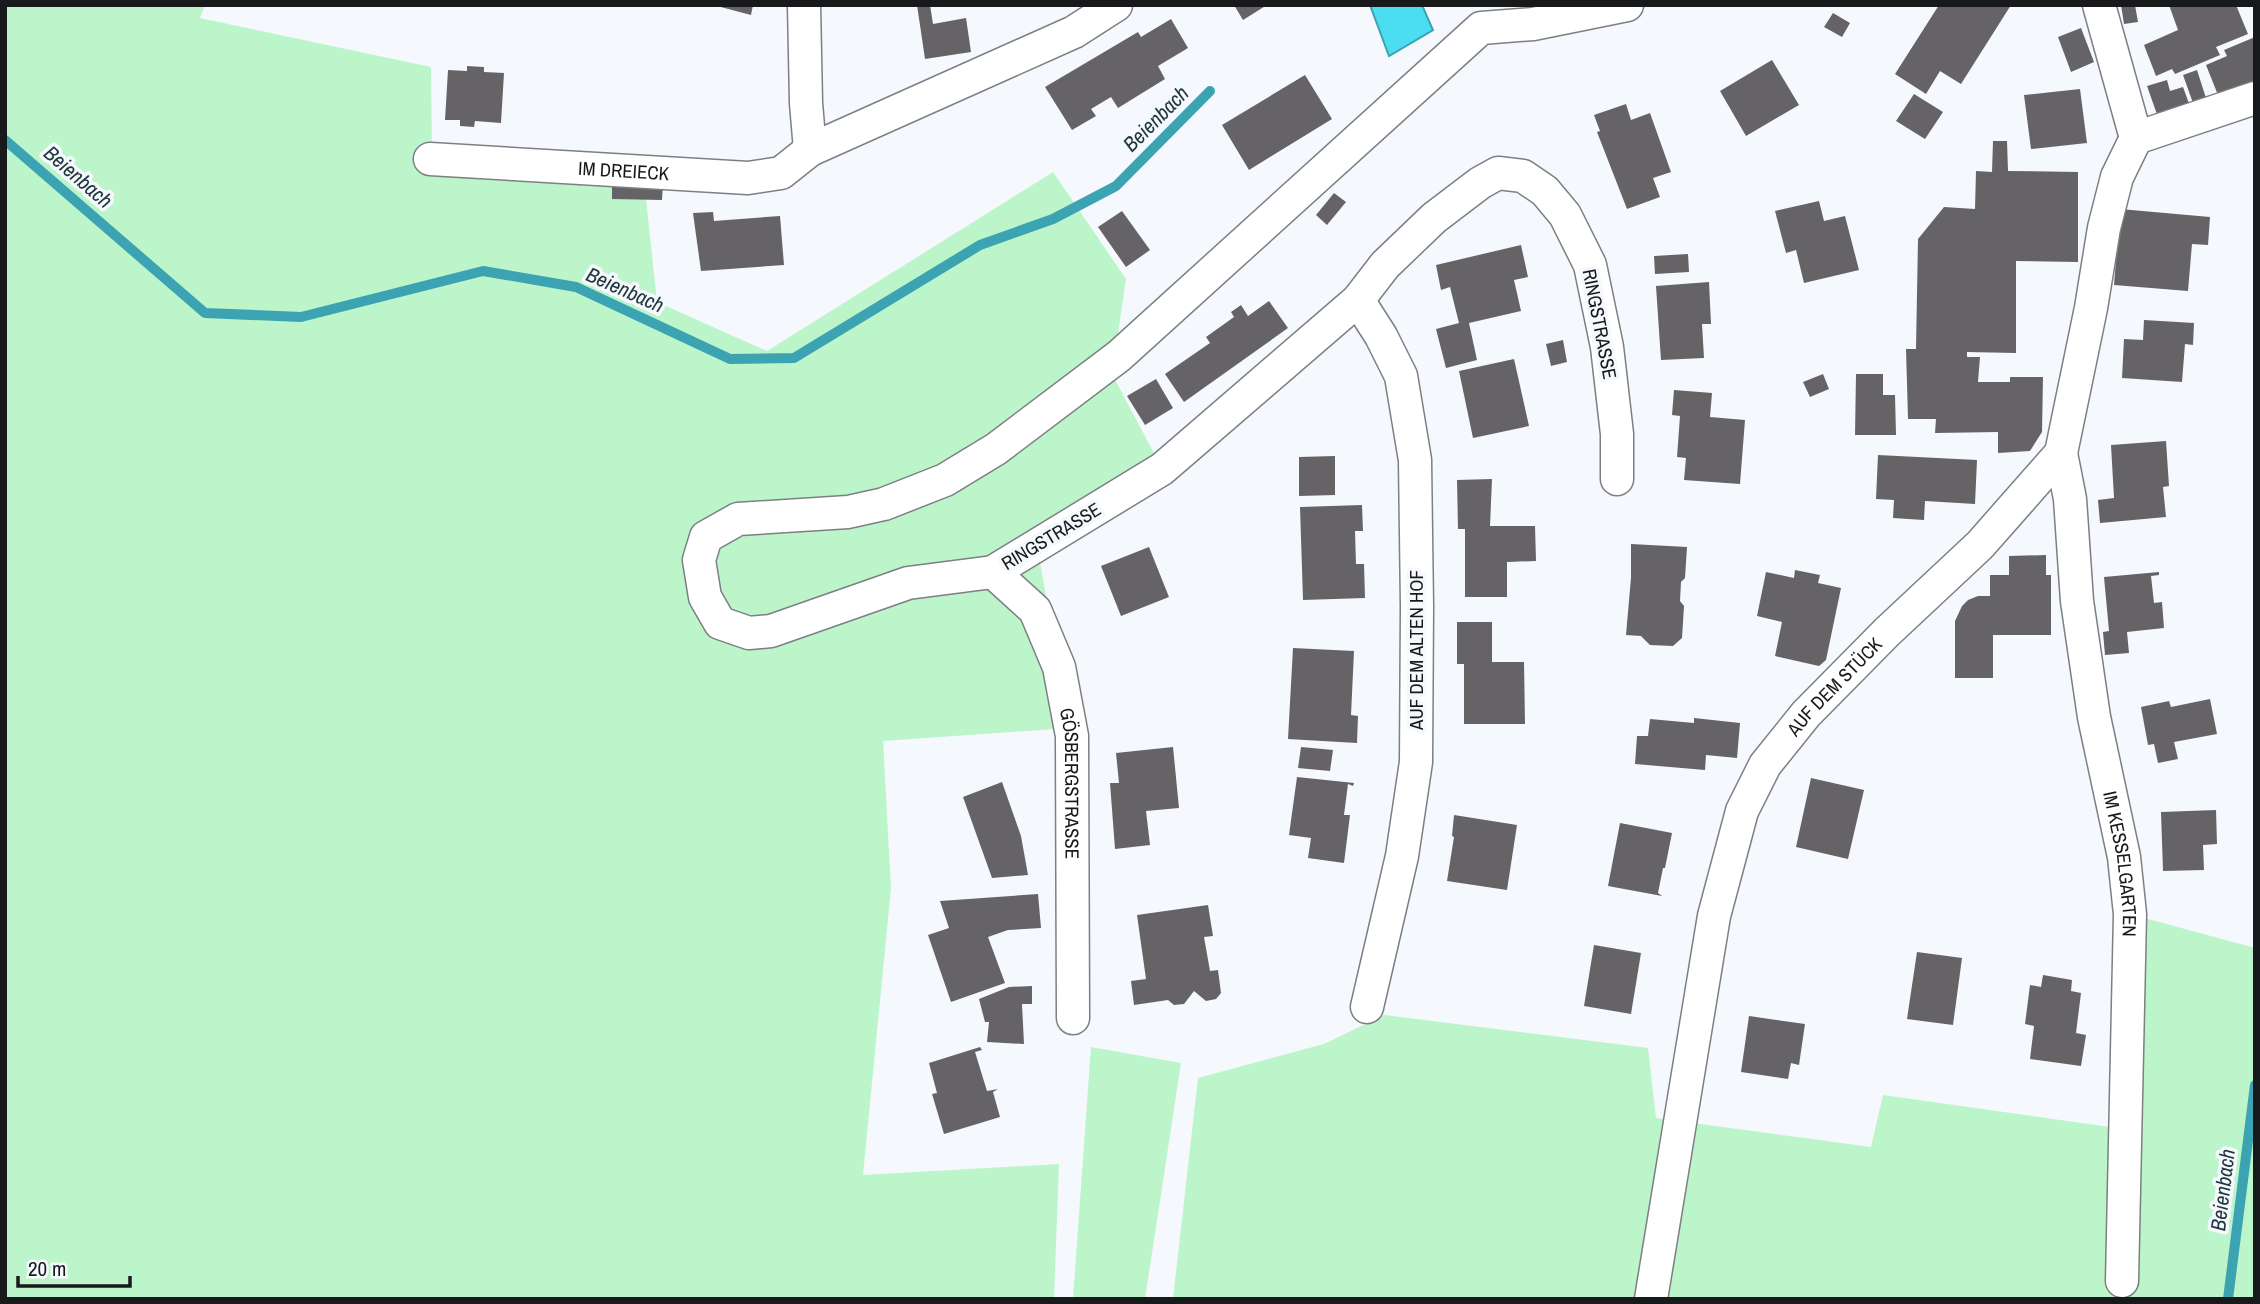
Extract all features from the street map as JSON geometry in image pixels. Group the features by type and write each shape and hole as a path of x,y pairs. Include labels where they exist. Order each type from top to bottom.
{"street":[{"path":"804,5 810,150"},
{"name":"IM DREIECK","path":"430,159 748,178 781,173 810,150 1074,32 1116,5"},
{"name":"RINGSTRASSE","path":"1617,479 1617,434 1607,347 1590,265 1565,215 1545,191 1523,176 1499,173 1480,183 1434,218 1385,265 1358,300 1162,468 993,572 908,583 771,631 749,632 720,623 705,597 699,560 706,537 738,519 848,512 884,504 945,480 996,449 1119,356 1476,16 1533,24 1627,5"},
{"path":"2099,5 2136,138 2255,98"},
{"name":"AUF DEM STÜCK","path":"1651,1299 1714,916 1742,811 1765,765 1806,714 1887,632 1980,545 2061,453 2091,308 2104,228 2117,177 2136,138"},
{"name":"AUF DEM ALTEN HOF","path":"1358,300 1381,336 1401,376 1415,460 1417,607 1416,762 1402,856 1367,1007"},
{"name":"IM KESSELGARTEN","path":"2061,453 2070,499 2077,601 2094,717 2124,858 2130,914 2122,1280"},
{"name":"GÖSBERGSTRASSE","path":"993,572 1035,610 1059,667 1072,736 1073,1018"}],"green space":[{"path":"5,5 205,5 200,18 431,67 432,158 643,171 657,302 767,351 1053,172 1126,279 1112,374 1166,476 1040,562 1069,728 883,741 891,888 863,1175 1059,1164 1054,1299 5,1299"},
{"path":"2130,914 2255,948 2255,1299 1173,1299 1198,1078 1324,1044 1384,1015 1648,1048 1656,1118 1871,1147 1883,1095 2124,1129"},
{"path":"1091,1047 1181,1063 1145,1299 1073,1299"}],"water":[{"path":"1370,5 1422,5 1433,30 1389,56"}],"building":[{"path":"713,5 753,5 751,15"},
{"path":"917,5 930,5 933,24 966,18 971,52 925,59"},
{"path":"1234,5 1267,5 1243,20"},
{"path":"1939,5 2011,5 1961,84 1940,71 1926,94 1895,74"},
{"path":"2121,5 2135,5 2138,22 2124,24"},
{"path":"2169,5 2236,5 2248,34 2216,47 2220,55 2175,74 2172,69 2156,76 2144,45 2178,30"},
{"path":"1833,13 1850,23 1842,37 1824,27"},
{"path":"1171,19 1188,48 1158,66 1165,79 1118,108 1111,97 1091,109 1096,116 1072,130 1045,87 1138,32 1141,37"},
{"path":"2081,28 2094,62 2071,72 2058,37"},
{"path":"2255,37 2255,80 2218,95 2206,65 2227,56 2224,50"},
{"path":"1772,60 1799,105 1746,136 1720,91"},
{"path":"467,66 484,67 484,72 504,73 501,123 475,121 474,127 460,126 460,120 445,120 448,70 467,71"},
{"path":"2197,70 2206,98 2193,103 2183,75"},
{"path":"1305,75 1332,119 1249,170 1222,125"},
{"path":"2167,80 2170,91 2183,87 2191,109 2159,120 2147,86"},
{"path":"2080,89 2087,143 2031,149 2024,95"},
{"path":"1914,94 1943,112 1925,139 1896,121"},
{"path":"1626,104 1631,120 1650,113 1671,172 1653,178 1660,197 1627,209 1597,132 1600,131 1594,115"},
{"path":"1993,141 2007,141 2008,171 2078,172 2078,262 2016,261 2016,353 1967,352 1967,357 1980,357 1978,382 2010,382 2010,377 2043,377 2042,432 2030,451 1998,453 1998,432 1935,433 1936,419 1908,419 1906,349 1916,349 1918,239 1944,207 1975,209 1976,171 1992,172"},
{"path":"612,182 663,184 662,200 612,199"},
{"path":"1334,193 1346,202 1327,225 1316,215"},
{"path":"1819,201 1824,221 1845,216 1859,270 1804,283 1796,250 1786,253 1775,211"},
{"path":"2120,209 2210,217 2208,245 2192,244 2188,291 2114,285"},
{"path":"1122,211 1150,250 1126,267 1098,227"},
{"path":"713,212 714,221 780,216 784,265 701,271 693,213"},
{"path":"1521,245 1528,277 1514,280 1521,311 1469,323 1477,360 1446,368 1436,329 1459,323 1450,287 1441,290 1436,265"},
{"path":"1688,254 1689,272 1655,274 1654,256"},
{"path":"1709,282 1711,324 1702,324 1704,358 1661,360 1656,286"},
{"path":"1269,301 1288,328 1184,402 1165,374 1210,343 1206,337 1234,317 1231,312 1241,305 1248,316"},
{"path":"2144,320 2194,323 2193,345 2185,344 2182,382 2122,378 2124,339 2143,340"},
{"path":"1563,340 1567,362 1551,366 1546,344"},
{"path":"1514,359 1529,426 1473,438 1459,371"},
{"path":"1823,374 1829,389 1810,397 1803,382"},
{"path":"1856,374 1883,374 1883,395 1895,395 1896,435 1855,435"},
{"path":"1156,379 1173,408 1145,425 1127,396"},
{"path":"1674,390 1712,393 1710,417 1745,420 1740,484 1684,480 1686,458 1677,457 1680,416 1672,415"},
{"path":"2166,441 2169,486 2163,487 2166,517 2100,523 2098,500 2114,498 2111,445"},
{"path":"1878,455 1977,460 1975,504 1925,501 1924,520 1893,518 1894,500 1876,499"},
{"path":"1335,456 1335,495 1299,496 1299,457"},
{"path":"1492,479 1490,526 1535,526 1536,561 1507,562 1507,597 1465,597 1465,529 1458,529 1457,480"},
{"path":"1362,505 1363,531 1355,531 1356,564 1364,564 1365,598 1303,600 1300,507"},
{"path":"1631,544 1687,547 1685,578 1681,582 1680,601 1684,606 1682,638 1673,646 1650,645 1641,636 1626,635"},
{"path":"1149,547 1169,597 1121,616 1101,566"},
{"path":"2046,555 2046,575 2051,575 2051,635 1993,635 1993,678 1955,678 1955,621 1962,606 1978,596 1990,596 1990,575 2009,575 2009,556"},
{"path":"1795,570 1820,575 1818,583 1841,588 1826,660 1819,666 1775,656 1782,622 1757,616 1766,572 1794,578"},
{"path":"2159,572 2159,575 2151,576 2154,603 2162,602 2164,628 2127,632 2129,653 2105,655 2103,632 2109,631 2104,577"},
{"path":"1457,622 1492,622 1492,662 1524,662 1525,724 1464,724 1464,664 1457,664"},
{"path":"1293,648 1354,651 1351,715 1358,716 1357,743 1288,739"},
{"path":"2210,699 2217,734 2174,742 2178,759 2158,763 2154,744 2148,745 2141,707 2169,701 2171,707"},
{"path":"1694,718 1740,723 1737,758 1706,755 1705,770 1635,764 1637,736 1648,736 1650,719 1694,723"},
{"path":"1173,747 1179,808 1146,811 1150,845 1115,849 1110,783 1119,783 1116,753"},
{"path":"1301,747 1333,750 1330,771 1298,768"},
{"path":"1297,777 1354,783 1353,786 1348,784 1344,815 1350,815 1344,863 1308,858 1311,838 1289,835"},
{"path":"1811,778 1864,790 1848,859 1796,847"},
{"path":"1002,782 1021,836 1028,875 992,878 963,797"},
{"path":"2216,810 2217,844 2203,845 2204,870 2163,871 2161,812"},
{"path":"1454,815 1517,825 1507,890 1447,881 1454,837"},
{"path":"1620,823 1672,833 1658,893 1662,896 1608,886"},
{"path":"1038,894 1041,928 1008,930 988,937 1005,983 951,1002 928,935 949,928 940,901"},
{"path":"1208,905 1213,936 1204,937 1210,971 1218,970 1221,993 1216,999 1206,1001 1194,991 1184,1004 1174,1005 1168,1000 1134,1005 1131,981 1146,979 1137,915"},
{"path":"1594,945 1641,953 1631,1014 1584,1006"},
{"path":"1917,952 1962,958 1953,1025 1907,1019"},
{"path":"2043,975 2072,980 2071,991 2081,993 2076,1033 2086,1035 2081,1066 2030,1059 2034,1026 2025,1024 2030,985 2041,987"},
{"path":"1032,986 1032,1004 1022,1004 1024,1044 987,1042 989,1022 985,1022 979,999 1009,987"},
{"path":"1749,1016 1805,1024 1799,1065 1791,1063 1788,1079 1741,1072"},
{"path":"980,1047 982,1050 975,1052 987,1091 998,1089 993,1092 1000,1117 944,1134 932,1094 937,1093 929,1063"}],"waterway":[{"name":"Beienbach","path":"5,140 205,313 301,317 483,271 576,287 730,359 794,358 980,245 1053,219 1116,186 1210,91"},
{"name":"Beienbach","path":"2228,1299 2255,1085"}]}
